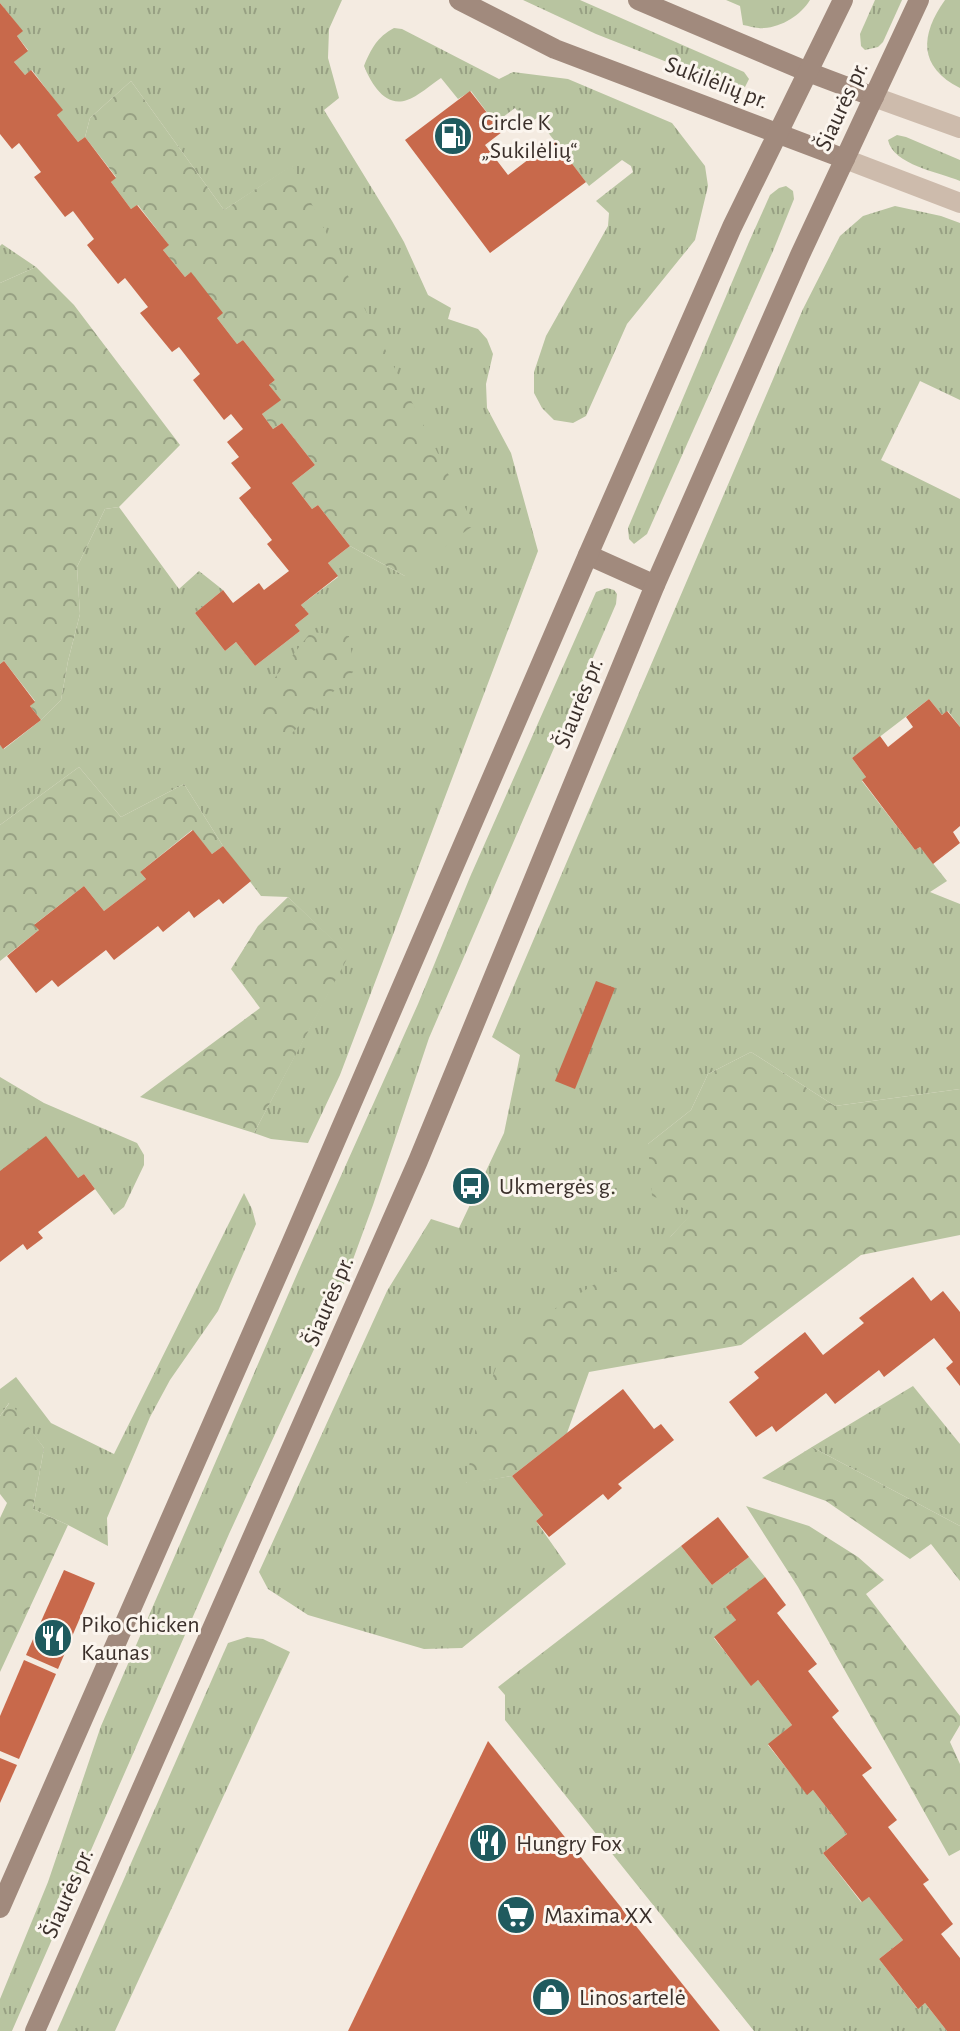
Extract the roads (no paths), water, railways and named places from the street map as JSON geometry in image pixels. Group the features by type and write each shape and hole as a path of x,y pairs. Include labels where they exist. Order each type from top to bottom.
{"main road":[{"name":"Sukilėlių pr.","path":"459,0 555,49 845,159"},
{"name":"Sukilėlių pr.","path":"638,0 874,97"},
{"name":"Šiaurės pr.","path":"0,1908 732,227 843,0"},
{"name":"Šiaurės pr.","path":"35,2031 418,1161 655,585 800,255 919,0"},
{"path":"588,555 655,585"}],"street":[{"name":"Sukilėlių pr.","path":"874,97 960,128"},
{"name":"Sukilėlių pr.","path":"845,159 960,203"}],"place":[{"name":"Circle K „Sukilėlių“","path":"453,136"},
{"name":"Ukmergės g.","path":"471,1186"},
{"name":"Piko Chicken Kaunas","path":"53,1638"},
{"name":"Hungry Fox","path":"488,1843"},
{"name":"Maxima XX","path":"516,1915"},
{"name":"Linos artelė","path":"551,1997"}]}
